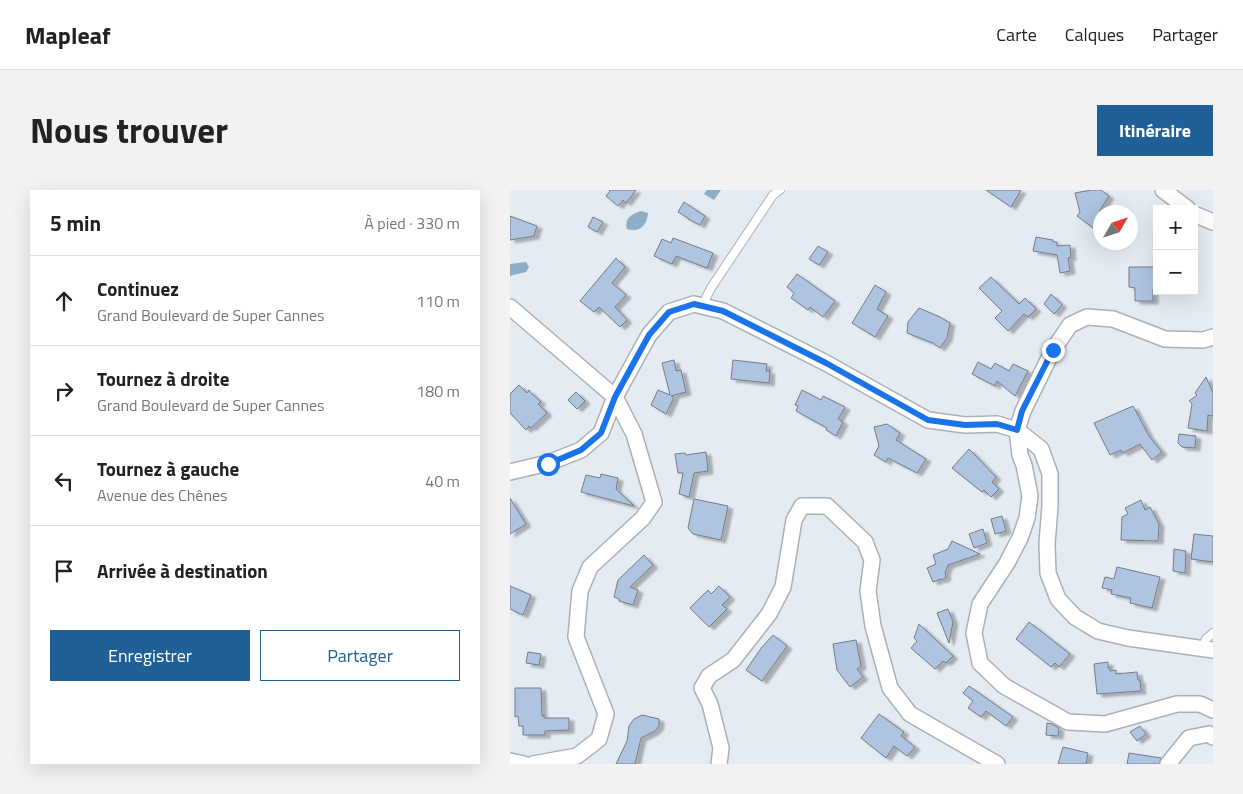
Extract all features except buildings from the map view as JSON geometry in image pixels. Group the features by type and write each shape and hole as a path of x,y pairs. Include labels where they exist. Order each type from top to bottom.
{"street":[{"path":"1163,190 1183,205"},
{"path":"1198,216 1213,222"},
{"path":"510,472 548,464 581,450 601,433 615,397 649,335 669,312 694,304 723,311 826,363 928,420 965,425 997,424 1017,430 1041,449 1050,474 1047,544 1048,573 1058,599 1075,617 1098,631 1128,638 1208,649"},
{"path":"510,307 615,397 634,434 654,502 643,518 590,568 580,591 576,637 606,714 599,739 577,756 533,764"},
{"path":"1213,337 1203,340 1165,339 1113,320 1087,317 1070,326 1053,350 1022,411 1017,430 1020,455 1024,465 1030,496 1028,518 1007,563 980,604 974,633 980,663 1004,686 1068,722 1106,724 1177,704 1200,704 1213,710"},
{"path":"718,764 721,748 710,704 702,688 709,676 733,660 769,614 783,587 794,520 802,506 827,506 866,542 872,560 868,591 872,626 890,688 910,714 996,764"},
{"path":"1168,764 1189,738 1209,734 1213,737"},
{"path":"510,761 524,764"}],"lane":[{"path":"702,306 711,288 773,195 780,190"},
{"path":"1208,649 1206,639 1213,633"}],"water":[{"path":"707,190 721,190 714,200 704,194"},
{"path":"641,211 648,213 642,227 636,230 627,229 628,219"},
{"path":"526,262 529,267 526,272 510,276 510,264"}],"route":[{"path":"548,464 581,450 601,433 615,397 649,335 669,312 694,304 723,311 826,363 928,420 965,425 997,424 1017,430 1022,411 1053,350"}]}
